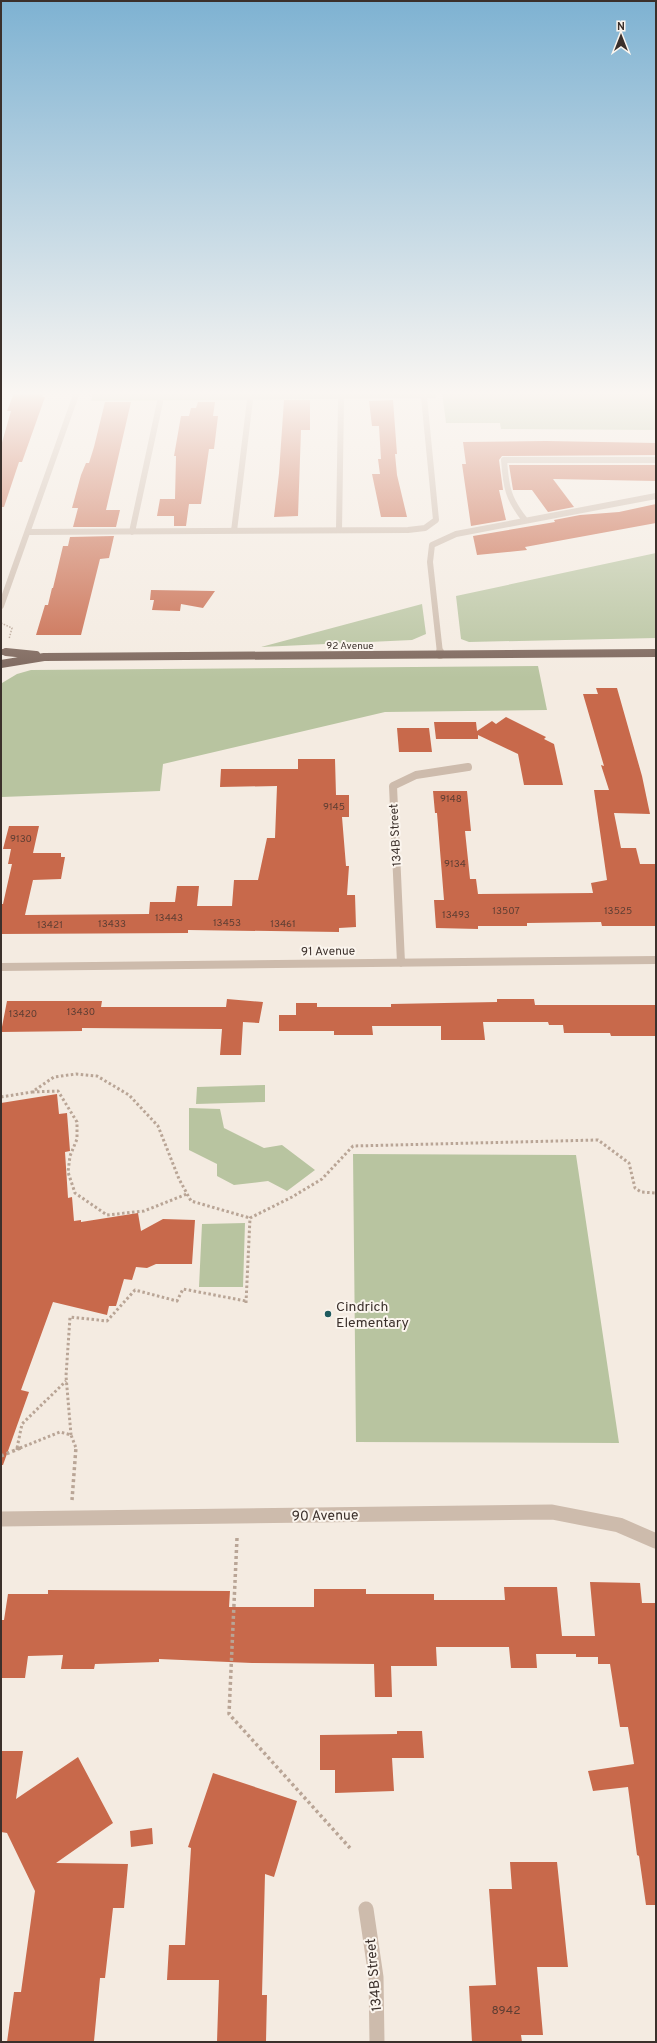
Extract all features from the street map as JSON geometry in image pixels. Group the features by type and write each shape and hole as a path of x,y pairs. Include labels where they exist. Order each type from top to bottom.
{"main road":[{"path":"2,651 35,654 44,657"},
{"path":"1,664 6,658 2,651"},
{"name":"92 Avenue","path":"44,657 656,653"},
{"path":"1,664 44,657"}],"street":[{"path":"1,606 44,487"},
{"path":"132,532 142,487"},
{"path":"234,531 239,487"},
{"path":"339,530 340,487"},
{"path":"28,532 425,528 436,520 433,487"},
{"path":"506,487 513,506 525,520"},
{"path":"440,655 430,562 432,545 456,534 656,496"},
{"name":"134B Street","path":"401,963 393,786 416,775 468,767"},
{"name":"91 Avenue","path":"1,967 656,960"},
{"name":"90 Avenue","path":"1,1519 552,1512 600,1521 651,1538"},
{"name":"134B Street","path":"366,1909 376,1977 377,2042"}],"path":[{"path":"1,623 12,628"},
{"path":"32,1092 54,1077 76,1074 97,1076 129,1094 158,1126 191,1201 250,1218 292,1198 322,1178 353,1146 598,1140 629,1163 635,1188 641,1192 656,1193"},
{"path":"1,1097 32,1092 58,1091 77,1122 77,1139 70,1156 68,1172 75,1193 107,1215 144,1211 187,1194"},
{"path":"72,1501 76,1446 71,1435 67,1410 66,1351 70,1317 107,1321 135,1290 176,1301 182,1289 246,1302 250,1218"},
{"path":"17,1450 22,1424 67,1380"},
{"path":"1,1456 60,1432 71,1435"},
{"path":"237,1538 229,1714 350,1848"}],"green space":[{"path":"656,553 656,638 469,642 461,639 456,596"},
{"path":"422,604 426,634 412,640 261,647"},
{"path":"538,666 547,710 385,712 163,764 160,791 2,797 1,686 2,683 17,674 31,670"},
{"path":"265,1085 265,1102 196,1104 197,1087"},
{"path":"189,1108 220,1109 224,1128 264,1148 282,1145 315,1170 287,1191 268,1181 234,1185 217,1176 217,1164 189,1150"},
{"path":"353,1154 576,1155 619,1443 356,1442"},
{"path":"245,1223 243,1287 199,1287 202,1224"}],"building":[{"path":"1,487 11,487 4,507 1,507"},
{"path":"78,487 111,487 106,510 120,510 116,527 73,527 78,508 72,508"},
{"path":"175,487 203,487 201,504 189,504 186,526 174,526 174,516 157,516 160,499 175,499"},
{"path":"277,487 299,487 298,516 274,517"},
{"path":"375,487 400,487 407,517 381,517"},
{"path":"465,487 503,487 503,490 499,490 506,520 471,526"},
{"path":"513,487 559,487 574,507 548,512 532,490 513,490"},
{"path":"656,504 656,523 525,547 527,550 477,555 473,536 555,522 554,520 580,515 619,512"},
{"path":"114,536 109,558 100,559 81,635 36,635 45,605 48,605 63,546 68,546 70,537"},
{"path":"151,590 215,591 203,608 181,604 180,611 152,610 154,600 150,600"},
{"path":"596,688 617,688 642,776 650,814 614,813 621,848 636,848 640,864 656,864 656,926 602,926 601,922 527,923 527,926 478,926 478,929 436,928 434,900 444,900 437,813 435,813 433,791 467,791 471,831 465,831 470,879 476,879 478,894 593,893 591,883 607,880 594,790 609,790 601,765 604,766 583,694 598,694"},
{"path":"506,717 546,737 544,739 554,744 563,785 524,785 518,754 478,735 478,739 436,739 434,722 476,722 477,731 492,721 496,724"},
{"path":"397,728 429,728 432,752 399,752"},
{"path":"298,759 335,759 336,795 349,795 349,817 342,817 346,866 349,866 347,895 355,895 356,927 339,928 339,932 188,930 188,933 1,934 1,904 3,904 12,864 8,864 11,849 3,849 9,826 39,826 33,853 61,853 61,857 65,857 61,879 33,880 25,915 149,914 150,902 175,902 177,886 199,886 197,906 232,906 234,880 258,880 267,838 275,838 277,786 220,787 221,769 298,769"},
{"path":"227,999 263,1002 259,1023 243,1022 241,1055 220,1055 222,1029 82,1028 82,1031 1,1032 7,1001 102,1001 101,1007 226,1007"},
{"path":"497,999 534,999 535,1005 656,1005 656,1036 611,1036 610,1033 564,1033 563,1025 549,1025 548,1022 483,1022 485,1040 441,1040 441,1026 372,1026 373,1035 334,1035 334,1031 279,1031 279,1015 296,1015 296,1003 317,1003 317,1007 391,1007 391,1004 497,1002"},
{"path":"57,1094 59,1114 67,1113 70,1151 65,1152 68,1198 72,1197 74,1221 81,1220 81,1222 138,1213 141,1231 163,1219 195,1220 192,1264 156,1264 147,1268 136,1267 132,1280 124,1279 116,1306 109,1306 107,1315 53,1302 21,1390 29,1392 3,1465 1,1465 1,1103"},
{"path":"590,1582 640,1583 642,1603 656,1603 656,1905 646,1905 639,1856 637,1855 628,1787 593,1791 588,1771 634,1764 628,1727 620,1727 610,1664 598,1664 598,1657 576,1657 576,1654 536,1654 537,1668 511,1668 509,1647 436,1647 437,1666 391,1666 392,1697 375,1697 374,1664 252,1663 159,1659 159,1662 95,1664 94,1669 61,1669 63,1655 28,1656 25,1678 1,1678 1,1620 4,1620 8,1594 48,1594 48,1590 230,1591 229,1607 314,1607 314,1589 366,1589 366,1594 434,1594 434,1600 505,1600 504,1587 557,1587 562,1636 595,1636"},
{"path":"397,1731 422,1731 424,1758 392,1758 394,1791 335,1793 335,1770 320,1770 320,1735 397,1734"},
{"path":"1,1751 23,1751 16,1799 78,1757 113,1823 56,1863 128,1864 124,1908 113,1908 105,1978 100,1978 94,2041 7,2042 14,1992 21,1992 35,1891 7,1833 1,1832"},
{"path":"213,1773 297,1801 274,1877 265,1874 262,1995 267,1995 266,2042 217,2042 219,1980 167,1980 169,1945 185,1945 191,1848 188,1847"},
{"path":"152,1828 153,1844 131,1847 130,1831"},
{"path":"510,1862 557,1862 568,1967 537,1967 543,2035 521,2035 522,2042 472,2042 469,1986 496,1985 489,1889 512,1889"}],"place":[{"name":"Cindrich Elementary","path":"328,1314"}]}
